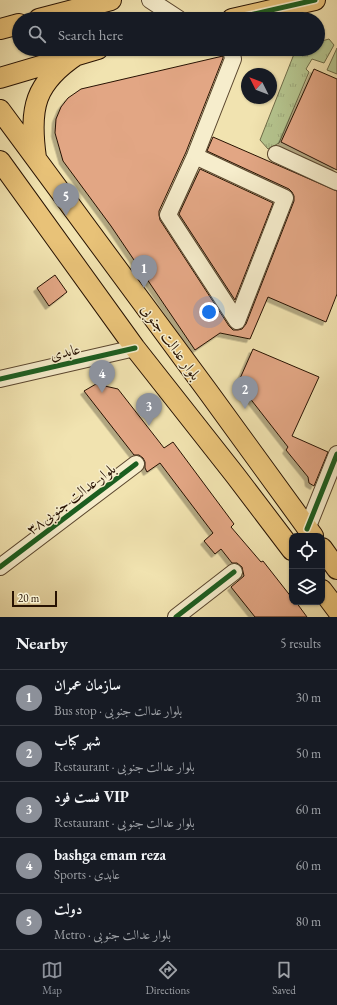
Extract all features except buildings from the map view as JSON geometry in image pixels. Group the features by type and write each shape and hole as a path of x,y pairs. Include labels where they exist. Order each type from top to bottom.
{"main road":[{"path":"66,12 111,0"},
{"path":"263,12 315,0"},
{"path":"0,29 12,26"},
{"path":"0,78 72,56"},
{"path":"36,160 33,136 33,116 39,94 49,77 75,56"},
{"name":"بلوار عدالت جنوبی","path":"0,110 200,380 310,532"},
{"name":"بلوار عدالت جنوبی","path":"0,161 135,348 289,546"},
{"path":"325,552 337,569"},
{"path":"325,594 337,610"}],"street":[{"path":"150,0 168,12"},
{"path":"195,156 285,198 237,321 168,215 195,156 233,60 232,56"},
{"path":"276,154 337,182"},
{"name":"عابدی","path":"0,379 135,348"},
{"path":"310,532 337,454"},
{"name":"بلوار عدالت جنوبی۳۸","path":"0,567 136,464"},
{"path":"176,617 234,572"}],"green space":[{"path":"329,39 334,45 324,63 312,59 306,69 309,72 279,143 268,149 260,140 274,104 277,104 277,97 293,56 325,56 325,40"},
{"path":"337,48 337,74 327,70"}],"cycle path":[{"path":"263,12 315,0"},
{"path":"0,379 135,348"},
{"path":"307,529 337,454"},
{"path":"0,567 136,464"},
{"path":"176,617 234,572"}],"place":[{"name":"دولت","path":"66,216"},
{"name":"سازمان عمران","path":"144,288"},
{"name":"bashga emam reza","path":"102,393"},
{"name":"شهر کباب","path":"245,409"},
{"name":"فست فود VIP","path":"149,426"}]}
